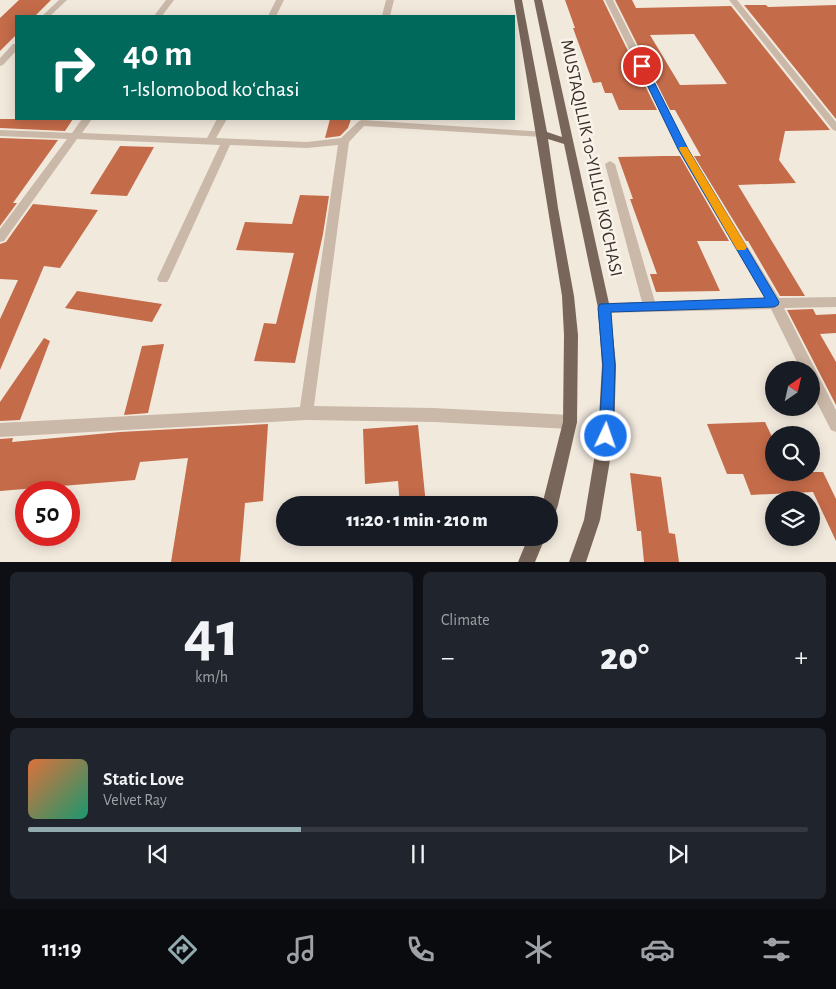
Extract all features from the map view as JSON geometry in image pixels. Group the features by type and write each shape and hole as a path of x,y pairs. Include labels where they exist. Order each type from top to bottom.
{"main road":[{"path":"518,0 568,296 571,335 570,422 552,496"},
{"name":"MUSTAQILLIK 10-YILLIGI KO'CHASI","path":"538,0 604,308 609,366 606,436 592,520 577,562"},
{"path":"542,134 568,142"},
{"path":"526,562 533,546"}],"street":[{"path":"47,15 63,0"},
{"path":"159,15 170,0"},
{"path":"272,15 280,0"},
{"path":"386,15 390,0"},
{"path":"609,0 683,149 774,302 804,361"},
{"path":"733,0 836,128"},
{"path":"0,63 15,47"},
{"path":"0,238 85,120"},
{"path":"210,141 221,120"},
{"path":"306,413 344,141 362,121 542,134"},
{"path":"0,133 307,145 344,141"},
{"path":"163,280 227,141"},
{"path":"610,164 650,307"},
{"path":"604,308 774,302 836,302"},
{"path":"820,394 836,425"},
{"path":"0,430 306,413 434,415 570,422"}],"building":[{"path":"19,0 51,0 36,15 15,15 15,36 0,51 0,18"},
{"path":"565,0 603,0 657,110 619,110 612,93 605,93 601,82 593,83"},
{"path":"615,0 632,0 636,8 731,6 830,130 785,131 779,160 796,183 738,185 805,296 780,296 748,241 746,241 694,156 701,156 675,110 670,110","holes":["694,34 727,84 680,85 650,35"]},
{"path":"744,5 766,5 768,7 836,5 836,119"},
{"path":"0,119 72,120 65,131 0,128"},
{"path":"330,120 351,120 348,128 340,136 325,138"},
{"path":"0,138 58,140 13,203 17,203 0,226"},
{"path":"120,146 154,147 127,196 90,194"},
{"path":"680,156 729,241 697,241 720,291 656,292 650,274 657,274 630,199 633,199 618,157"},
{"path":"300,195 329,196 323,234 295,363 254,361 264,323 276,324 294,253 236,250 245,222 292,224"},
{"path":"33,204 98,210 60,268 44,266 0,370 0,319 18,280 0,279 0,244 6,242"},
{"path":"77,291 162,304 152,322 65,308"},
{"path":"813,309 816,315 836,314 836,333 820,334 836,362 836,405 820,374 820,361 813,361 787,310"},
{"path":"44,338 50,341 20,420 0,421 0,402"},
{"path":"164,344 148,413 124,415 142,346"},
{"path":"765,422 767,426 765,426 765,481 820,481 820,472 823,472 836,499 836,541 820,507 820,491 765,491 765,494 751,495 743,474 727,474 707,424"},
{"path":"268,424 263,501 245,503 240,562 171,562 188,458 140,462 135,480 80,484 80,481 15,481 15,490 0,491 0,439 13,438 12,442 120,432"},
{"path":"418,425 425,496 399,496 398,481 365,484 363,429"},
{"path":"630,473 661,477 669,533 675,534 679,562 644,562 641,531 637,531"}],"slow traffic":[{"path":"683,149 741,247"}],"route":[{"path":"606,436 609,366 604,308 774,302 683,149 642,66"}]}
